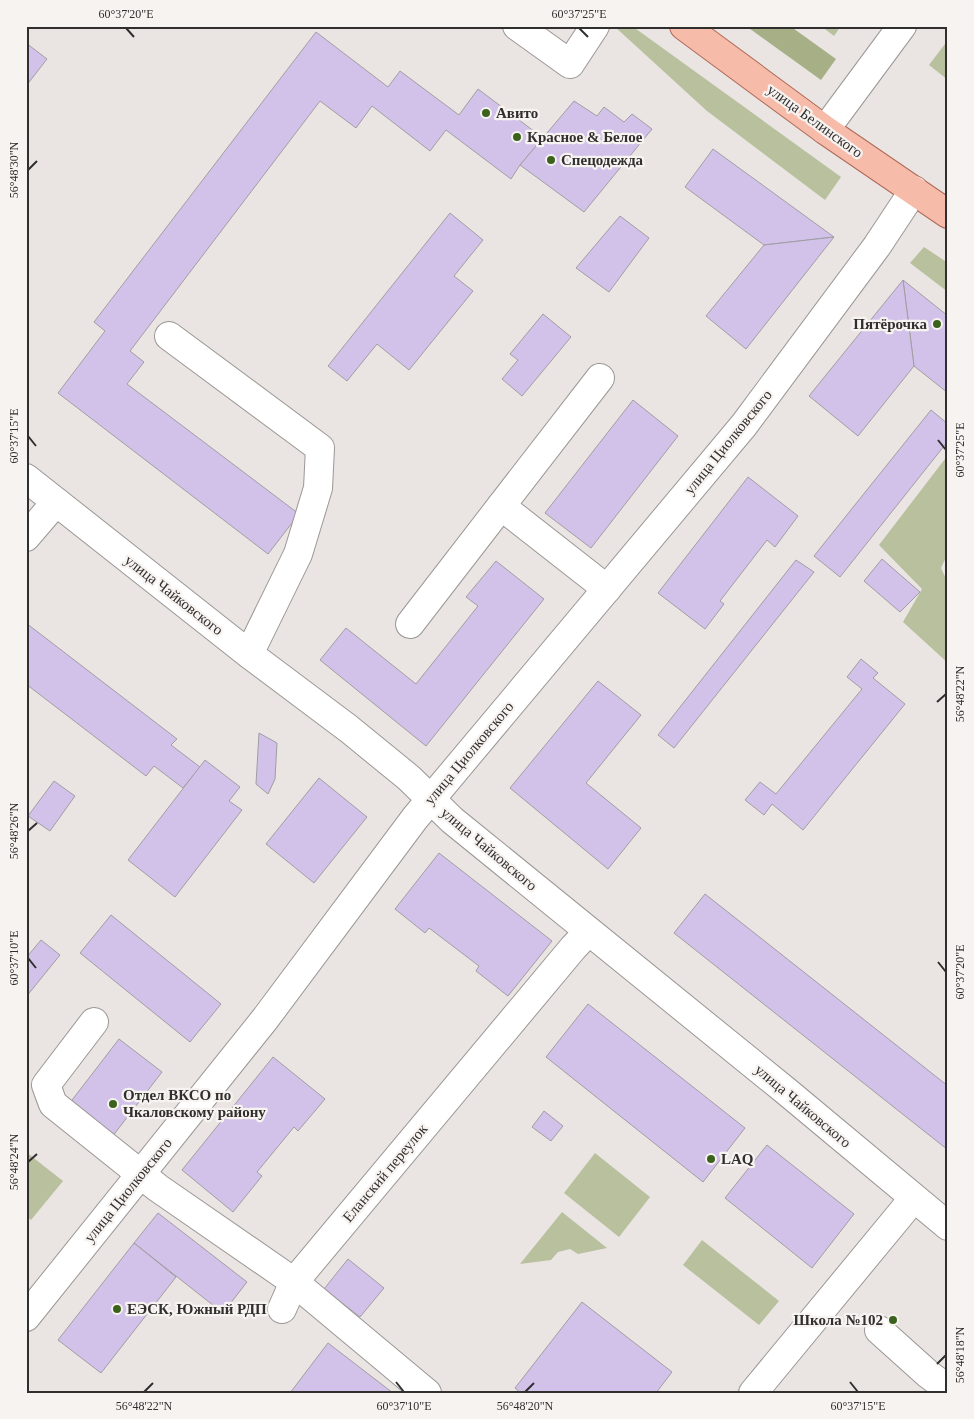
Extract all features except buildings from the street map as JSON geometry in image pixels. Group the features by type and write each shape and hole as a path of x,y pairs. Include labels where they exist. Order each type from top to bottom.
{"main road":[{"name":"улица Белинского","path":"684,26 826,130 948,214"}],"street":[{"path":"517,26 570,64 595,26"},
{"path":"826,130 902,26"},
{"name":"улица Циолковского","path":"26,1317 265,1019 415,818 744,425 877,246 914,190"},
{"path":"169,336 320,448 318,488 298,554 249,654"},
{"path":"410,624 600,378"},
{"name":"улица Чайковского","path":"26,478 249,654 349,729 409,778 452,820 786,1091 912,1198 948,1226"},
{"path":"26,537 56,502"},
{"path":"501,506 606,589"},
{"name":"Еланский переулок","path":"282,1309 294,1282 588,932"},
{"path":"94,1022 46,1085 53,1104 158,1188 294,1282 427,1393"},
{"path":"753,1393 912,1198"},
{"path":"879,1330 928,1374 948,1389"}],"green space":[{"path":"614,26 632,26 841,177 825,200 707,111"},
{"path":"746,26 790,26 836,59 821,80"},
{"path":"821,26 841,26 834,36"},
{"path":"948,40 948,80 929,65"},
{"path":"924,247 948,263 948,292 910,263"},
{"path":"948,455 948,553 941,568 948,583 948,663 903,622 922,589 879,545"},
{"path":"26,1152 63,1181 31,1220 26,1216"},
{"path":"595,1153 650,1197 619,1237 564,1193"},
{"path":"562,1212 607,1248 578,1254 570,1249 558,1252 551,1260 520,1264"},
{"path":"702,1240 779,1301 759,1325 683,1265"}],"place":[{"name":"Авито","path":"486,113"},
{"name":"Красное & Белое","path":"517,137"},
{"name":"Спецодежда","path":"551,160"},
{"name":"Пятёрочка","path":"937,324"},
{"name":"Отдел ВКСО по Чкаловскому району","path":"113,1104"},
{"name":"LAQ","path":"711,1159"},
{"name":"ЕЭСК, Южный РДП","path":"117,1309"},
{"name":"Школа №102","path":"893,1320"}]}
